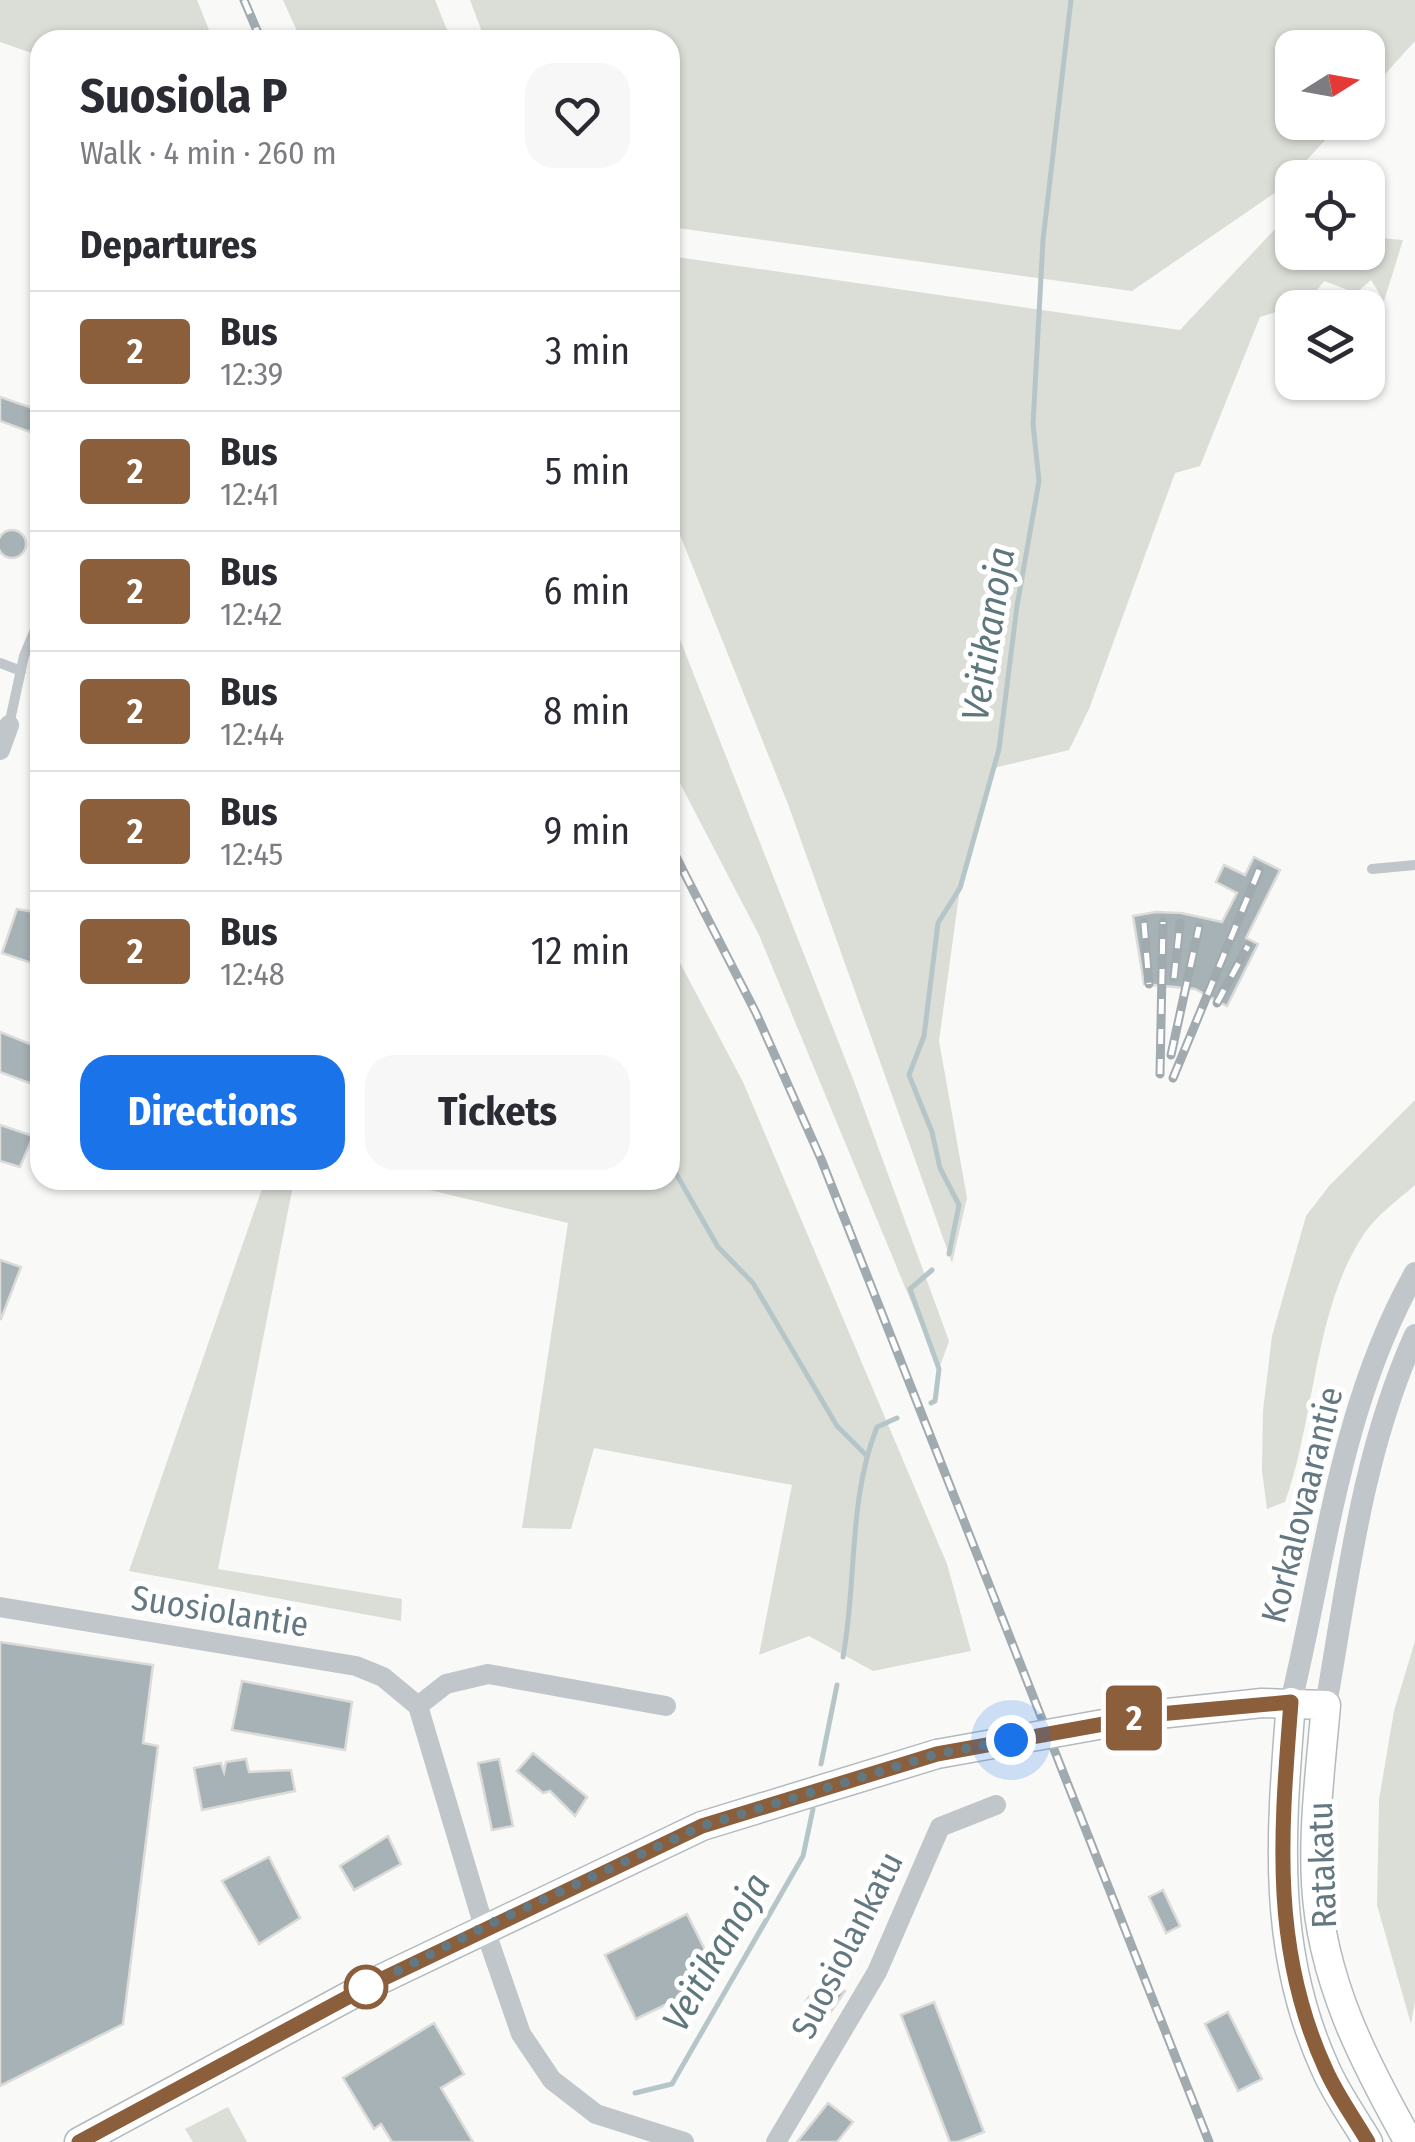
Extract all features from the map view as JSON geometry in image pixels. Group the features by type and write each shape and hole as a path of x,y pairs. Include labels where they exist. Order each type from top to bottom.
{"main road":[{"path":"79,2142 484,1927 702,1826 937,1754 1159,1714 1291,1702 1326,1705"},
{"name":"Ratakatu","path":"1291,1702 1280,1837 1284,1927 1301,2004 1326,2070 1368,2142"},
{"name":"Ratakatu","path":"1326,1705 1316,1828 1316,1884 1324,1943 1361,2056 1409,2142"}],"street":[{"path":"0,750 9,725"},
{"name":"Korkalovaarantie","path":"1291,1702 1346,1442 1374,1364 1415,1273"},
{"name":"Korkalovaarantie","path":"1338,1630 1373,1450 1396,1378 1415,1335"},
{"name":"Suosiolantie","path":"0,1608 356,1666 383,1678 418,1706"},
{"name":"Ratakatu","path":"1326,1705 1338,1630"},
{"path":"666,1706 488,1674 446,1684 418,1706 484,1927 521,2034 552,2080 596,2114 684,2142"},
{"name":"Suosiolankatu","path":"776,2142 877,1972 940,1827 996,1805"}],"lane":[{"path":"9,725 30,646"},
{"path":"0,663 21,671"},
{"path":"1372,868 1415,865"}],"shaded area":[{"path":"0,0 197,0 209,30 30,30 30,52 0,42"},
{"path":"283,0 435,0 447,30 296,30"},
{"path":"470,0 1415,0 1415,41 1385,74 1385,30 1275,30 1275,140 1325,140 1307,160 1275,160 1275,193 1132,291 680,228 680,30 481,30"},
{"path":"1275,229 1275,270 1385,270 1385,238 1403,240 1385,298 1385,290 1377,290 1371,280 1359,290 1324,281 1317,290 1275,290 1275,312 1260,317 1200,466 1175,473 1089,709 1069,750 994,768 960,888 939,1041 967,1198 952,1263 788,804 680,535 680,257 1180,330"},
{"path":"680,639 855,1084 949,1341 939,1369 759,935 680,783"},
{"path":"680,963 743,1082 947,1564 971,1651 873,1671 809,1636 759,1655 792,1485 594,1448 571,1529 522,1528 568,1223 430,1190 680,1190"},
{"path":"1415,1100 1415,1185 1369,1227 1347,1263 1325,1329 1285,1502 1267,1509 1262,1471 1263,1411 1272,1336 1306,1216 1329,1186"},
{"path":"262,1190 292,1190 218,1569 402,1599 401,1621 129,1571"},
{"path":"1415,1641 1415,2001 1411,2024 1377,1905 1379,1800 1394,1711"},
{"path":"228,2107 247,2142 193,2142 185,2129"}],"building":[{"path":"0,397 30,407 30,432 0,421"},
{"path":"12,530 24,539 22,554 12,558 2,554 2,534"},
{"path":"1254,857 1280,870 1246,938 1258,944 1227,1006 1195,989 1144,984 1133,916 1181,913 1222,922 1237,893 1216,882 1224,865 1245,875"},
{"path":"17,909 30,911 30,963 2,953"},
{"path":"0,1032 30,1044 30,1083 0,1072"},
{"path":"0,1125 30,1135 20,1167 0,1161"},
{"path":"0,1260 21,1267 1,1319 0,1319"},
{"path":"0,1642 153,1665 143,1743 158,1746 123,2024 0,2086"},
{"path":"242,1681 352,1702 345,1750 232,1730"},
{"path":"533,1753 587,1797 575,1816 550,1791 543,1793 517,1771"},
{"path":"246,1759 249,1772 291,1770 295,1791 202,1810 194,1768 221,1763 224,1772 226,1762"},
{"path":"499,1759 513,1826 492,1830 478,1763"},
{"path":"388,1836 401,1864 354,1890 340,1866"},
{"path":"269,1857 300,1918 259,1944 222,1881"},
{"path":"1163,1890 1180,1926 1166,1933 1149,1897"},
{"path":"687,1914 711,1962 695,1970 699,1977 687,1983 692,1992 636,2019 605,1955"},
{"path":"824,1976 845,1991 828,2016 806,2001"},
{"path":"934,2002 984,2132 958,2142 950,2142 901,2015"},
{"path":"1228,2012 1262,2079 1238,2091 1205,2024"},
{"path":"434,2023 464,2074 441,2088 473,2142 392,2142 381,2124 374,2129 343,2078"},
{"path":"828,2103 853,2122 837,2142 797,2142"}],"waterway":[{"name":"Veitikanoja","path":"949,1254 959,1205 940,1168 932,1132 909,1075 924,1036 938,923 960,888 999,749 1017,606 1039,481 1033,424 1043,240 1071,0"},
{"path":"680,1180 718,1247 753,1283 837,1426 866,1455"},
{"name":"Veitikanoja","path":"931,1403 935,1401 939,1369 910,1289 932,1270"},
{"name":"Veitikanoja","path":"843,1657 861,1483 877,1427 897,1418"},
{"name":"Veitikanoja","path":"821,1764 837,1685"},
{"name":"Veitikanoja","path":"635,2093 672,2084 803,1856 813,1809"}],"railway":[{"path":"244,0 257,30"},
{"path":"680,865 756,1013 821,1159 1209,2142"},
{"path":"1173,1078 1259,870"},
{"path":"1160,1074 1163,922"},
{"path":"1144,923 1149,984"},
{"path":"1174,978 1180,923"},
{"path":"1171,1055 1199,927"},
{"path":"1217,1003 1248,946"}],"bus line":[{"name":"2","path":"79,2142 484,1927 702,1826 937,1754 1159,1714 1291,1702 1280,1837 1284,1927 1301,2004 1326,2070 1368,2142"}],"route":[{"path":"366,1987 484,1927 702,1826 937,1754 1011,1740"}]}
